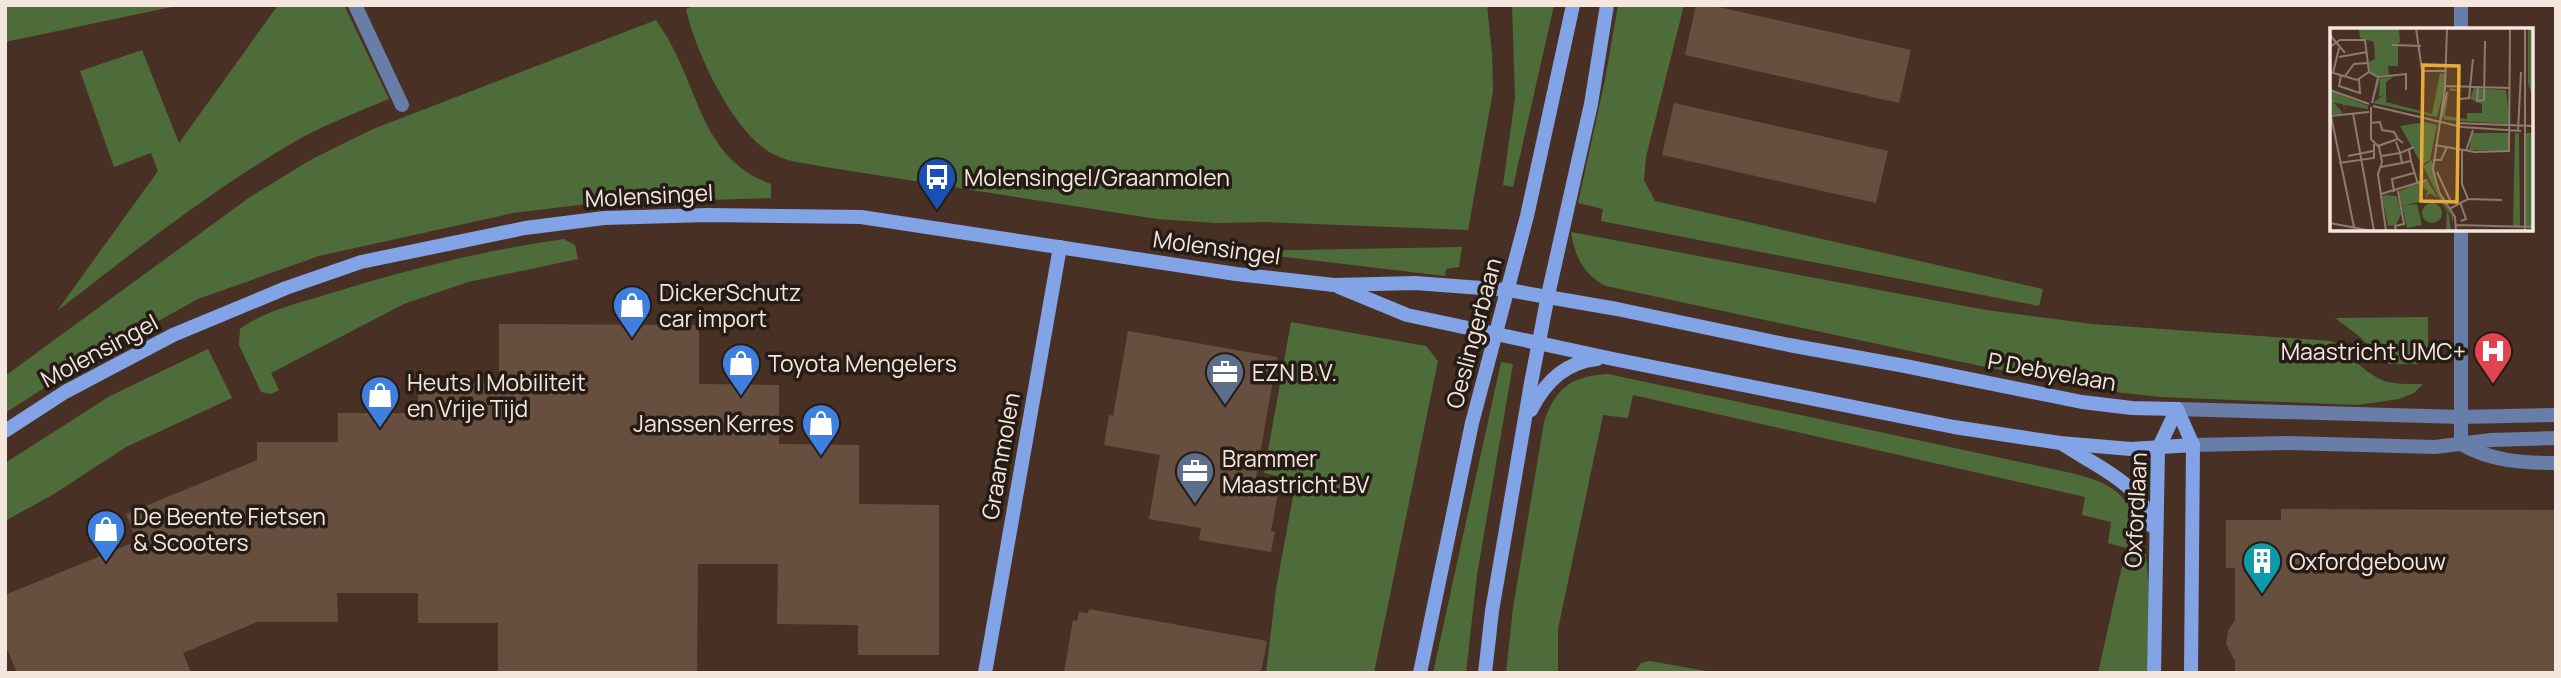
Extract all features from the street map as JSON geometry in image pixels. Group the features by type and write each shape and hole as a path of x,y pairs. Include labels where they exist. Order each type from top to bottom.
{"street":[{"path":"355,5 402,105"},
{"name":"Oeslingerbaan","path":"1420,673 1472,423 1531,201 1573,5"},
{"path":"1485,673 1492,611 1539,342 1591,104 1607,5"},
{"path":"2460,5 2460,28"},
{"name":"Molensingel","path":"5,431 65,392 126,358 173,335 276,292 361,262 525,228 604,218 839,215 1223,272 1334,285 1415,284 1548,295"},
{"path":"2461,231 2461,444"},
{"name":"Graanmolen","path":"985,673 1060,247"},
{"name":"Molensingel","path":"1334,285 1407,315 1613,359"},
{"name":"P Debyelaan","path":"1548,295 2082,402 2132,408 2461,417 2556,415"},
{"path":"1525,421 1539,394 1552,378 1581,362 1613,359 1954,426 2060,443 2131,449 2288,443 2435,447 2556,438"},
{"path":"2177,409 2193,445 2191,673"},
{"name":"Oxfordlaan","path":"2154,673 2158,449 2177,409"},
{"path":"2060,443 2129,486 2138,495 2150,518 2155,540"},
{"path":"2461,444 2481,455 2510,461 2556,463"}],"green space":[{"path":"5,5 181,5 5,42"},
{"path":"278,5 344,5 389,99 301,138 269,157 176,220 57,311 158,171 151,153 114,167 80,71 142,50 179,143"},
{"path":"695,5 1487,5 1493,91 1468,230 1157,219 787,160 761,146 746,131 719,92 698,47 686,9"},
{"path":"1512,5 1554,5 1513,187 1503,185 1515,98"},
{"path":"1618,5 1684,5 1646,157 1644,180 1655,201 2043,289 2039,306 1601,221 1603,209 1578,203 1605,80"},
{"path":"656,20 673,48 708,127 719,145 750,174 771,184 771,198 587,204 513,213 319,256 198,299 93,357 5,413 5,376 250,197 312,159 373,129"},
{"path":"1571,232 1986,310 2092,324 2331,341 2380,379 2394,383 2423,384 2414,393 2399,399 2358,405 2160,397 2107,391 1606,286 1591,276 1581,264"},
{"path":"564,239 575,245 578,259 468,282 404,304 271,373 279,390 271,394 261,392 239,345 240,329 259,317 292,305 443,262"},
{"path":"1462,247 1459,267 1446,269 1445,276 1235,251"},
{"path":"2428,317 2428,353 2420,364 2389,364 2335,318"},
{"path":"1291,322 1426,346 1438,361 1374,673 1266,673 1276,589 1296,480 1264,473"},
{"path":"208,349 232,398 126,447 54,494 5,521 5,463 110,396"},
{"path":"1501,362 1513,364 1477,575 1466,673 1433,673"},
{"path":"1608,374 2070,473 2106,485 2129,505 2139,525 2145,549 2149,601 2147,673 2098,673 2126,548 2108,543 2111,522 2082,515 2085,497 1633,395 1628,418 1603,415 1558,629 1558,673 1506,673 1513,608 1544,422 1554,400 1567,386 1584,377"},
{"path":"1650,661 1712,672 1744,673 1634,673 1641,663"}],"building":[{"path":"1696,5 1710,5 1911,50 1899,103 1685,55"},
{"path":"1674,103 1888,151 1876,203 1662,155"},
{"path":"499,324 699,325 699,384 779,385 779,444 859,445 859,504 939,505 939,655 858,655 858,625 777,624 778,564 698,564 697,673 498,673 498,623 418,623 418,593 337,593 338,622 257,622 183,653 191,673 17,673 5,644 5,595 137,541 126,514 257,460 257,442 338,442 338,413 418,413 418,383 499,383"},
{"path":"1128,331 1277,357 1254,489 1278,493 1271,531 1275,532 1271,552 1199,540 1201,528 1149,519 1160,455 1104,445 1109,415 1113,416"},
{"path":"2281,509 2556,510 2556,673 2235,673 2235,661 2226,644 2228,631 2235,620 2235,568 2226,568 2226,520 2281,520"},
{"path":"1089,609 1267,641 1261,673 1064,673 1073,620 1077,621 1079,612 1088,613"}],"place":[{"name":"Molensingel/Graanmolen","path":"937,211"},
{"name":"DickerSchutz car import","path":"632,339"},
{"name":"Maastricht UMC+","path":"2493,385"},
{"name":"Toyota Mengelers","path":"741,397"},
{"name":"EZN B.V.","path":"1225,406"},
{"name":"Heuts | Mobiliteit en Vrije Tijd","path":"380,429"},
{"name":"Janssen Kerres","path":"821,457"},
{"name":"Brammer Maastricht BV","path":"1195,505"},
{"name":"De Beente Fietsen & Scooters","path":"106,563"},
{"name":"Oxfordgebouw","path":"2262,595"}]}
